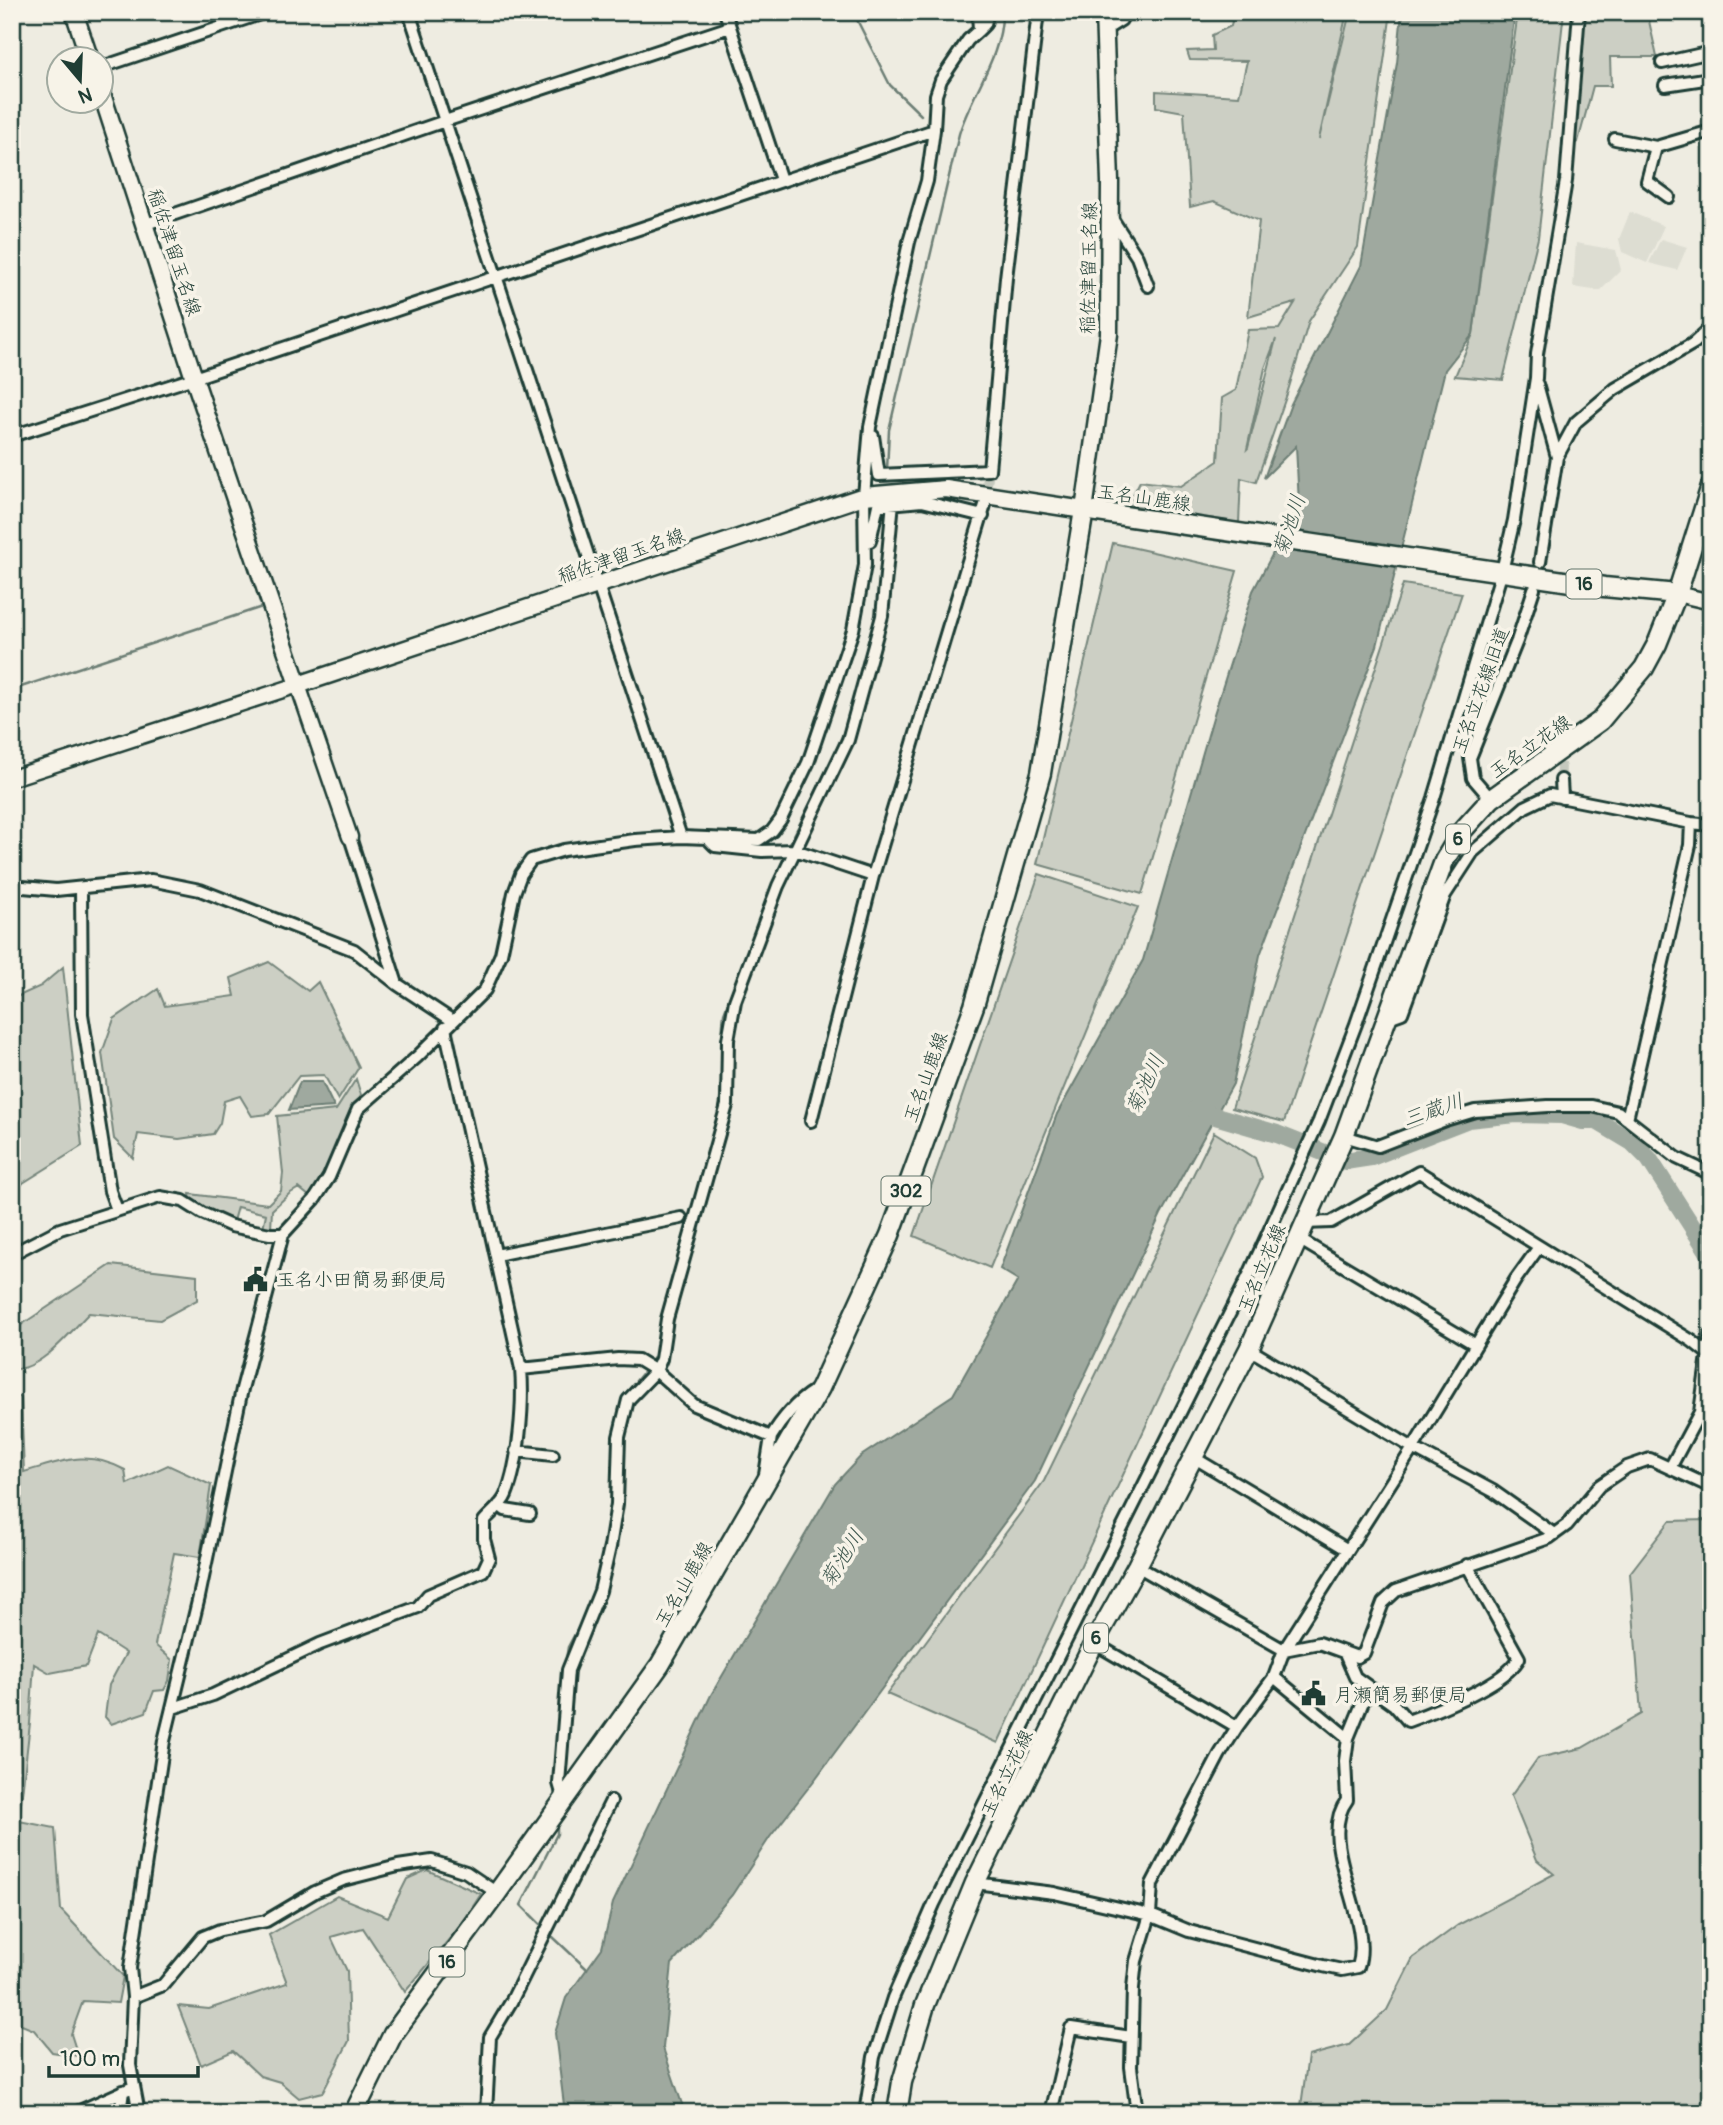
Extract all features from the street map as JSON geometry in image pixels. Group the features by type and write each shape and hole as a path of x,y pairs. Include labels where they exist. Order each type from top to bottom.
{"main road":[{"path":"74,12 85,46"},
{"name":"稲佐津留玉名線","path":"109,116 298,685 864,496 946,489 1084,510 1108,334 1110,215 1104,12"},
{"name":"玉名立花線","path":"897,2113 902,2082 925,2006 975,1883 1094,1643 1137,1566 1249,1349 1341,1144 1444,861 1462,831 1491,799 1600,721 1644,668 1677,594 1711,486"},
{"name":"玉名山鹿線","path":"354,2113 393,2034 497,1894 660,1665 820,1388 890,1235 974,1006 1041,773 1084,510 1604,587 1677,594"}],"street":[{"path":"116,61 266,12"},
{"path":"409,12 549,429 681,837"},
{"path":"725,12 781,180"},
{"path":"978,12 979,30"},
{"path":"865,565 864,496 870,427 909,242 926,181 936,95 941,80 968,40 985,24 988,12"},
{"path":"870,427 875,442 879,475 989,470 1005,291 1038,12"},
{"path":"1105,30 1121,20 1124,12"},
{"path":"866,2113 874,2057 893,1998 934,1905 1197,1381 1312,1136 1356,1024 1434,798 1497,570 1514,520 1536,378 1537,354 1566,181 1579,12"},
{"path":"144,222 146,224 730,27"},
{"path":"1662,63 1711,52"},
{"path":"1665,85 1711,78"},
{"path":"12,436 194,378 934,130"},
{"path":"1615,139 1656,147 1711,131"},
{"path":"1656,147 1647,181 1669,197"},
{"path":"1110,215 1137,257 1148,286"},
{"path":"1540,562 1557,457 1576,422 1615,389 1694,342 1711,327"},
{"path":"1536,378 1557,457"},
{"path":"120,2113 128,2089 130,2065 132,1947 164,1741 199,1597 242,1389 283,1234 315,1199 329,1177 358,1109 485,990 501,954 514,893 521,874 531,860 564,850 681,837 759,840 772,831 781,819 808,763 841,670 853,630 878,505 922,501 984,511 873,876 811,1121"},
{"path":"559,1808 568,1670 600,1591 610,1547 617,1504 619,1437 628,1400 656,1371 661,1359 667,1319 727,1105 728,1040 735,1001 778,886 848,740 882,616 893,502"},
{"name":"玉名立花線旧道","path":"1491,799 1473,778 1470,758 1517,641 1534,589"},
{"path":"1677,594 1711,602"},
{"path":"12,778 298,685 397,985"},
{"path":"1561,780 1562,798"},
{"path":"1388,1018 1402,1013 1445,895 1473,852 1525,807 1550,795 1711,825"},
{"path":"1627,1119 1690,845 1691,823"},
{"path":"708,839 715,846 795,850 873,876"},
{"path":"12,886 80,889 151,880 200,890 354,950 449,1025 521,1369 523,1393 516,1451 505,1498 484,1521 484,1539 489,1558 483,1571 428,1595 418,1607 320,1644 213,1695 173,1708"},
{"path":"80,889 82,1014 110,1191 117,1210"},
{"path":"1341,1144 1378,1146 1475,1111 1592,1106 1618,1112 1677,1158 1711,1174"},
{"path":"1301,1230 1331,1222 1419,1172 1706,1352"},
{"path":"12,1254 60,1229 160,1197 183,1201 231,1226 283,1234"},
{"path":"496,1255 681,1218"},
{"path":"1301,1230 1476,1345"},
{"path":"1137,2113 1130,2037 1136,1961 1150,1915 1153,1884 1220,1754 1274,1678 1284,1650 1413,1448 1516,1279 1539,1247"},
{"path":"1670,1468 1700,1412 1706,1352 1711,1334"},
{"path":"1249,1349 1413,1448 1493,1491 1554,1534"},
{"path":"521,1369 618,1359 638,1360 656,1371 694,1405 771,1437"},
{"path":"764,1487 764,1469 771,1437 806,1395 820,1388"},
{"path":"516,1451 553,1455"},
{"path":"1193,1457 1348,1549"},
{"path":"1137,1566 1284,1650 1319,1643 1357,1657 1364,1653 1383,1602 1396,1591 1549,1538 1567,1525 1599,1486 1627,1467 1650,1459 1711,1487"},
{"path":"499,1505 505,1510 530,1514"},
{"path":"1345,1654 1355,1677 1394,1705 1408,1721 1448,1706 1516,1665 1519,1658 1467,1565"},
{"path":"1094,1643 1237,1727"},
{"path":"1274,1678 1348,1738"},
{"path":"975,1883 1054,1893 1150,1915 1189,1931 1322,1966 1342,1970 1357,1968 1361,1957 1360,1933 1338,1848 1339,1810 1347,1800 1345,1761 1348,1738 1368,1687"},
{"path":"486,2113 491,2037 512,2001 611,1801"},
{"path":"133,1997 163,1985 203,1937 220,1930 266,1921 315,1892 344,1880 398,1866 432,1861 466,1871 497,1894"},
{"path":"1051,2113 1071,2028 1130,2037"},
{"path":"75,2113 128,2089"},
{"path":"128,2089 139,2113"}],"shaded area":[{"path":"1300,12 1347,12 1319,139 1350,12 1391,12 1358,247 1309,321 1256,482 1241,478 1239,523 1128,505 1140,481 1181,486 1218,461 1222,398 1236,390 1248,330 1279,329 1295,303 1248,317 1259,221 1214,201 1190,207 1184,112 1156,107 1156,91 1239,96 1247,61 1190,60 1187,51 1213,50 1212,35 1231,26 1233,15 1297,16","holes":["1276,339 1248,448 1265,368"]},
{"path":"1518,12 1564,12 1538,238 1503,380 1455,376 1473,334"},
{"path":"1583,12 1647,12 1657,57 1610,57 1611,86 1593,86 1578,142 1572,144"},
{"path":"1630,212 1664,226 1647,263 1622,252 1619,239"},
{"path":"1661,239 1687,247 1677,270 1649,263"},
{"path":"1576,243 1616,250 1621,270 1600,291 1573,287"},
{"path":"1113,543 1237,571 1142,894 1037,864"},
{"path":"1403,584 1462,593 1284,1122 1232,1108"},
{"path":"1039,874 1138,907 990,1268 914,1236"},
{"path":"269,962 308,991 318,982 359,1067 338,1100 324,1075 299,1076 269,1114 252,1116 240,1096 224,1101 220,1123 213,1134 179,1139 138,1134 133,1158 114,1139 102,1053 114,1019 158,989 165,1006 235,996 231,978"},
{"path":"63,967 82,1146 23,1183 12,1198 12,999 41,986"},
{"path":"356,1079 361,1095 359,1102 325,1177 309,1196 299,1188 272,1210 271,1229 263,1228 266,1214 237,1207 233,1221 219,1217 191,1201 190,1194 268,1204 281,1191 283,1173 277,1116 336,1110"},
{"path":"1214,1132 1255,1158 1262,1177 998,1743 887,1694 1044,1481"},
{"path":"111,1265 197,1275 197,1300 160,1320 89,1313 44,1357 23,1368 12,1369 12,1331"},
{"path":"12,1392 21,1398 24,1472 63,1461 86,1459 98,1460 125,1470 127,1484 168,1465 211,1485 200,1557 174,1553 155,1645 172,1660 169,1681 164,1690 154,1691 146,1712 111,1724 105,1717 109,1685 126,1653 98,1635 86,1666 50,1673 34,1664 19,1821 55,1828 61,1910 123,1976 118,2003 83,2001 71,2034 78,2056 52,2052 34,2030 12,2021"},
{"path":"1705,1520 1711,1527 1711,2113 1300,2113 1308,2056 1349,2045 1387,2010 1413,1958 1458,1925 1554,1874 1537,1860 1511,1796 1538,1758 1582,1748 1641,1714 1630,1573 1670,1521"},
{"path":"427,1870 481,1894 461,1925 405,1992 363,1928 331,1937 347,1971 349,2041 323,2092 299,2098 280,2082 260,2076 233,2051 201,2065 178,2006 209,2009 287,1983 269,1935 337,1896 388,1917 407,1879"}],"water":[{"name":"菊池川","path":"1402,12 1515,12 1473,334 1445,370 1377,646 1260,955 1233,1084 1161,1214 1035,1481 770,1837 732,1895 672,1964 663,2048 685,2113 565,2113 555,2033 566,1998 602,1948 613,1903 711,1695 835,1484 861,1456 953,1395 1018,1280 1000,1269 1057,1114 1143,960 1214,714 1253,591 1299,504 1296,446 1264,478 1291,404 1361,266 1397,63"},
{"path":"300,1082 322,1082 334,1107 289,1110"}],"waterway":[{"path":"654,12 661,15 695,12"},
{"path":"853,12 890,85 921,115"},
{"path":"887,470 889,430 959,134 992,59 1001,28 1002,12"},
{"path":"884,541 886,509"},
{"path":"879,594 881,572"},
{"path":"12,690 262,607"},
{"path":"789,845 836,752 850,715"},
{"path":"718,1116 724,1013 785,855"},
{"name":"三蔵川","path":"1195,1110 1277,1134 1345,1161 1371,1157 1468,1119 1516,1114 1562,1115 1583,1121 1597,1121 1632,1142 1649,1159 1711,1256"},
{"path":"662,1319 690,1217"},
{"path":"649,1365 657,1353"},
{"path":"624,1398 645,1370"},
{"path":"588,1607 598,1577"},
{"path":"565,1665 568,1647 583,1619"},
{"path":"554,1801 555,1783"},
{"path":"540,1924 521,1905 557,1834 557,1821"},
{"path":"553,1937 587,1969"}],"tunnel":[{"path":"985,499 989,470"},
{"path":"1560,733 1561,780"}],"place":[{"name":"玉名小田簡易郵便局","path":"256,1279"},
{"name":"月瀬簡易郵便局","path":"1314,1694"}]}
